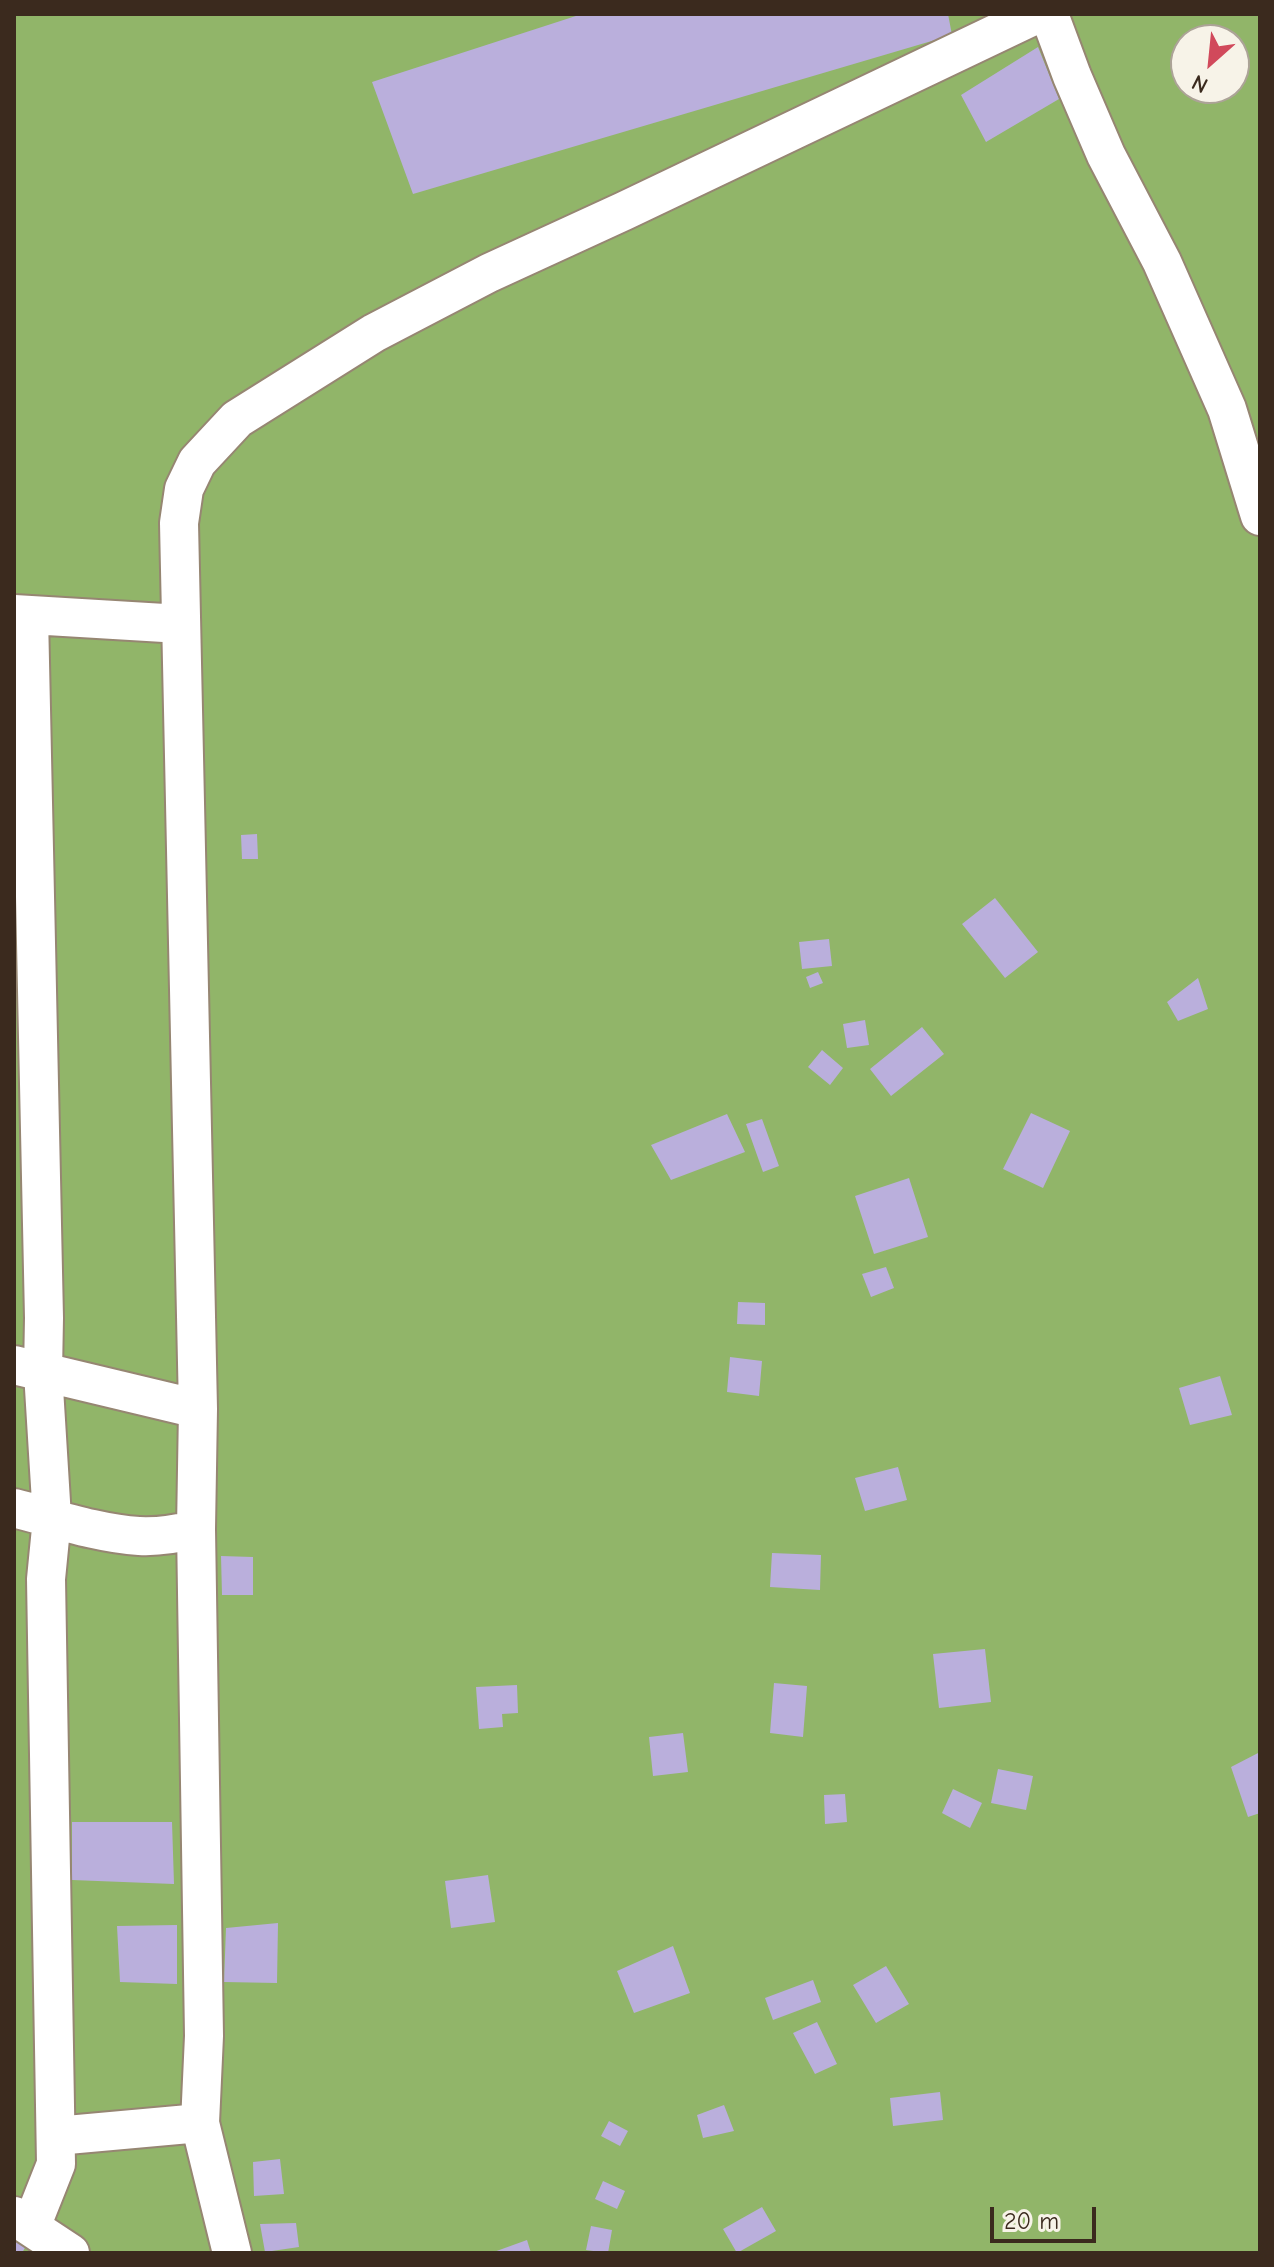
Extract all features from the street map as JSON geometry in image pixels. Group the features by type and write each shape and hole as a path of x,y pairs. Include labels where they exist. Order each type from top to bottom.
{"street":[{"path":"232,2253 200,2123 204,2036 196,1529 198,1409 179,523 184,489 197,462 237,419 374,333 489,273 1037,14"},
{"path":"1049,14 1106,155 1162,262 1227,409 1260,516"},
{"path":"70,2253 22,2221 56,2164 56,2136 46,1579 52,1518 28,1369 44,1318 21,614 181,624"},
{"path":"28,1369 198,1409"},
{"path":"14,1508 137,1536 169,1535 196,1529"},
{"path":"56,2136 200,2123"}],"green space":[{"path":"14,14 1260,14 1260,2253 14,2253"}],"building":[{"path":"582,14 948,14 952,35 413,194 372,82"},
{"path":"1038,47 1059,99 986,142 961,95"},
{"path":"257,834 258,859 242,859 241,835"},
{"path":"995,898 1038,952 1005,978 962,924"},
{"path":"829,939 832,966 802,969 799,942"},
{"path":"818,972 823,983 810,988 806,977"},
{"path":"1198,978 1208,1009 1178,1021 1167,1002"},
{"path":"865,1020 869,1045 847,1048 843,1024"},
{"path":"922,1027 944,1054 891,1096 870,1069"},
{"path":"822,1050 843,1068 830,1085 808,1067"},
{"path":"1031,1113 1070,1131 1043,1188 1003,1169"},
{"path":"727,1114 745,1152 671,1180 651,1145"},
{"path":"762,1119 779,1166 763,1172 746,1124"},
{"path":"909,1178 928,1237 874,1254 855,1196"},
{"path":"886,1267 894,1288 871,1297 862,1274"},
{"path":"738,1302 765,1303 765,1325 737,1324"},
{"path":"730,1357 762,1361 759,1396 727,1392"},
{"path":"1220,1376 1232,1415 1190,1425 1179,1388"},
{"path":"898,1467 907,1500 865,1511 855,1478"},
{"path":"772,1553 821,1555 820,1590 770,1587"},
{"path":"221,1556 253,1557 253,1595 222,1595"},
{"path":"985,1649 991,1702 939,1708 933,1654"},
{"path":"774,1683 807,1686 803,1737 770,1733"},
{"path":"517,1685 518,1713 502,1714 503,1727 479,1729 476,1687"},
{"path":"683,1733 688,1772 653,1776 649,1737"},
{"path":"1260,1752 1260,1813 1248,1817 1231,1767"},
{"path":"998,1769 1033,1776 1026,1810 991,1803"},
{"path":"953,1789 982,1803 970,1828 942,1813"},
{"path":"845,1794 847,1822 825,1824 824,1795"},
{"path":"72,1822 172,1822 174,1884 72,1880"},
{"path":"488,1875 495,1922 451,1928 445,1881"},
{"path":"278,1923 277,1983 224,1982 226,1928"},
{"path":"177,1925 177,1984 120,1982 117,1926"},
{"path":"673,1946 690,1993 634,2013 617,1971"},
{"path":"886,1966 909,2004 876,2023 853,1985"},
{"path":"813,1980 821,2002 773,2020 765,1998"},
{"path":"817,2022 837,2064 815,2074 793,2033"},
{"path":"940,2092 943,2120 893,2126 890,2098"},
{"path":"724,2105 734,2131 703,2138 697,2115"},
{"path":"609,2121 628,2131 620,2146 601,2136"},
{"path":"280,2159 284,2194 254,2196 253,2162"},
{"path":"603,2181 625,2191 617,2209 595,2199"},
{"path":"762,2207 776,2231 737,2253 723,2229"},
{"path":"296,2223 299,2247 265,2252 260,2224"},
{"path":"591,2226 612,2230 608,2253 586,2250"},
{"path":"14,2240 26,2246 22,2253 14,2253"},
{"path":"527,2240 531,2253 491,2253"}]}
